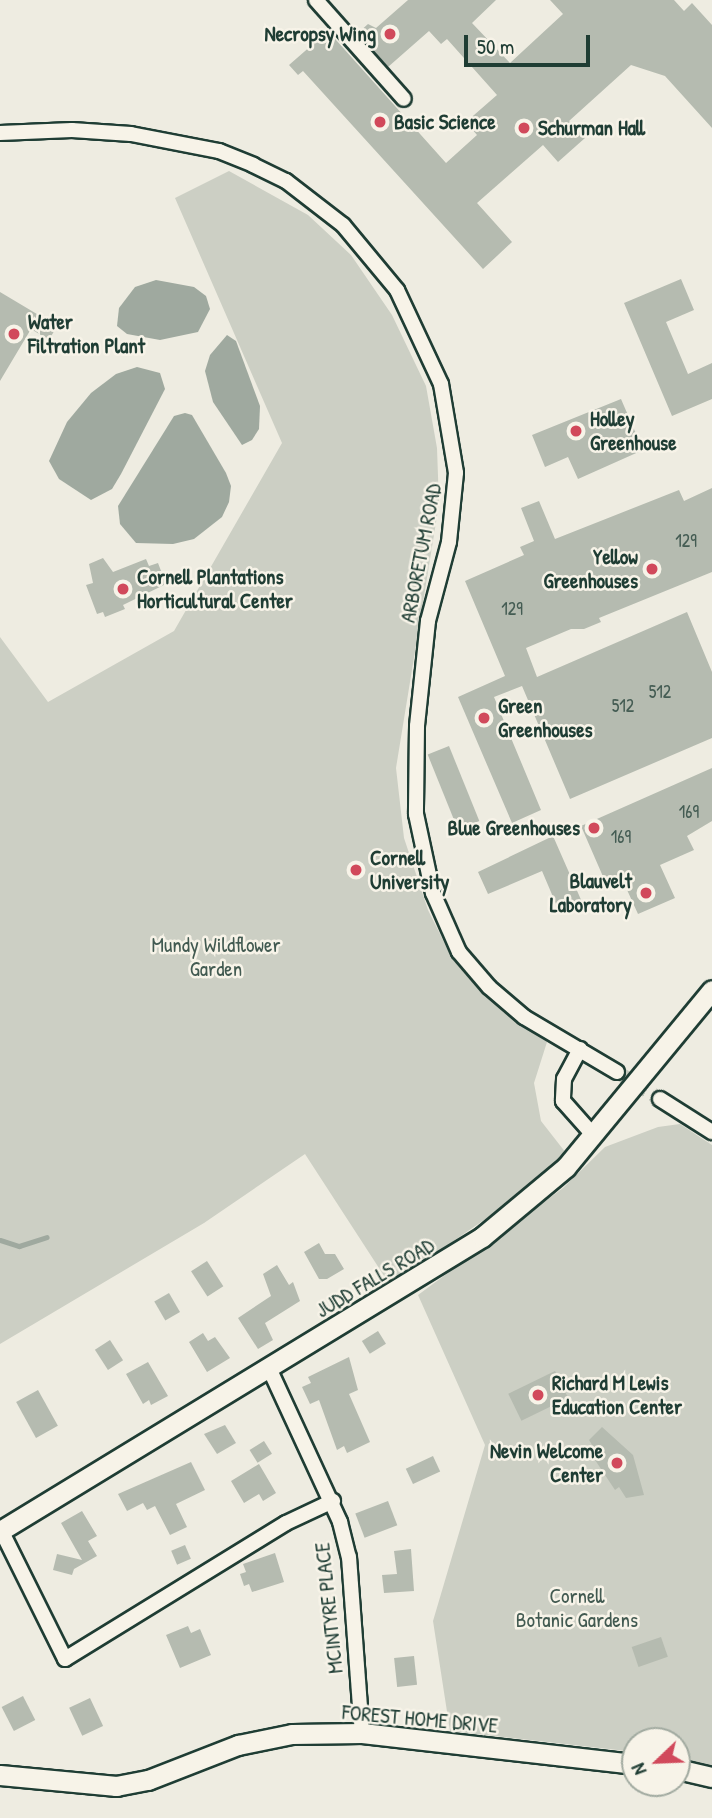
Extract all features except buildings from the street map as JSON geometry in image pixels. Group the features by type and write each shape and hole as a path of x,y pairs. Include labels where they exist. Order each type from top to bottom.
{"street":[{"path":"316,0 404,99"},
{"name":"ARBORETUM ROAD","path":"0,133 72,130 131,134 219,151 253,164 286,181 344,225 397,290 441,384 456,473 449,542 428,621 417,726 416,814 423,854 448,931 473,970 524,1017 617,1072"},
{"name":"JUDD FALLS ROAD","path":"0,1531 482,1237 566,1167 712,990"},
{"path":"580,1049 564,1079 563,1101 594,1136"},
{"path":"660,1099 712,1132"},
{"name":"MCINTYRE PLACE","path":"269,1368 333,1502 349,1557 362,1733"},
{"path":"0,1531 65,1659 275,1530 333,1502"},
{"name":"FOREST HOME DRIVE","path":"0,1775 116,1786 148,1780 238,1745 292,1734 362,1733 621,1762"},
{"path":"691,1772 712,1777"}],"green space":[{"name":"Mundy Wildflower Garden","path":"229,171 308,215 351,255 392,315 426,386 437,448 439,504 396,768 404,838 428,910 453,960 503,1012 547,1042 534,1083 541,1121 566,1153 494,1213 390,1285 305,1154 204,1223 0,1344 0,637 48,702 174,631 282,443 175,198"},
{"name":"Cornell Botanic Gardens","path":"680,1124 712,1145 712,1766 691,1762 691,1727 621,1727 621,1750 450,1731 433,1621 485,1445 418,1295 563,1188 605,1147 658,1127"}],"shaded area":[{"path":"156,280 194,287 206,296 210,309 198,332 160,340 127,334 117,326 119,308 135,287"},
{"path":"227,335 236,341 260,406 259,429 252,440 242,445 213,402 205,371 210,355"},
{"path":"137,367 160,373 165,389 112,489 91,500 59,479 49,461 67,422 91,393 116,374"},
{"path":"185,413 192,415 226,473 231,486 229,502 222,517 194,539 173,544 136,543 120,524 118,506 174,416"}],"waterway":[{"path":"0,1240 19,1246 47,1237"}],"tunnel":[{"path":"617,1072 660,1099"}],"place":[{"name":"Necropsy Wing","path":"390,34"},
{"name":"Basic Science","path":"380,122"},
{"name":"Schurman Hall","path":"524,128"},
{"name":"Water Filtration Plant","path":"14,334"},
{"name":"Holley Greenhouse","path":"576,431"},
{"name":"Yellow Greenhouses","path":"652,569"},
{"name":"Cornell Plantations Horticultural Center","path":"123,589"},
{"name":"Green Greenhouses","path":"484,718"},
{"name":"Blue Greenhouses","path":"594,828"},
{"name":"Cornell University","path":"356,870"},
{"name":"Blauvelt Laboratory","path":"646,893"},
{"name":"Richard M Lewis Education Center","path":"538,1395"},
{"name":"Nevin Welcome Center","path":"617,1463"}]}
